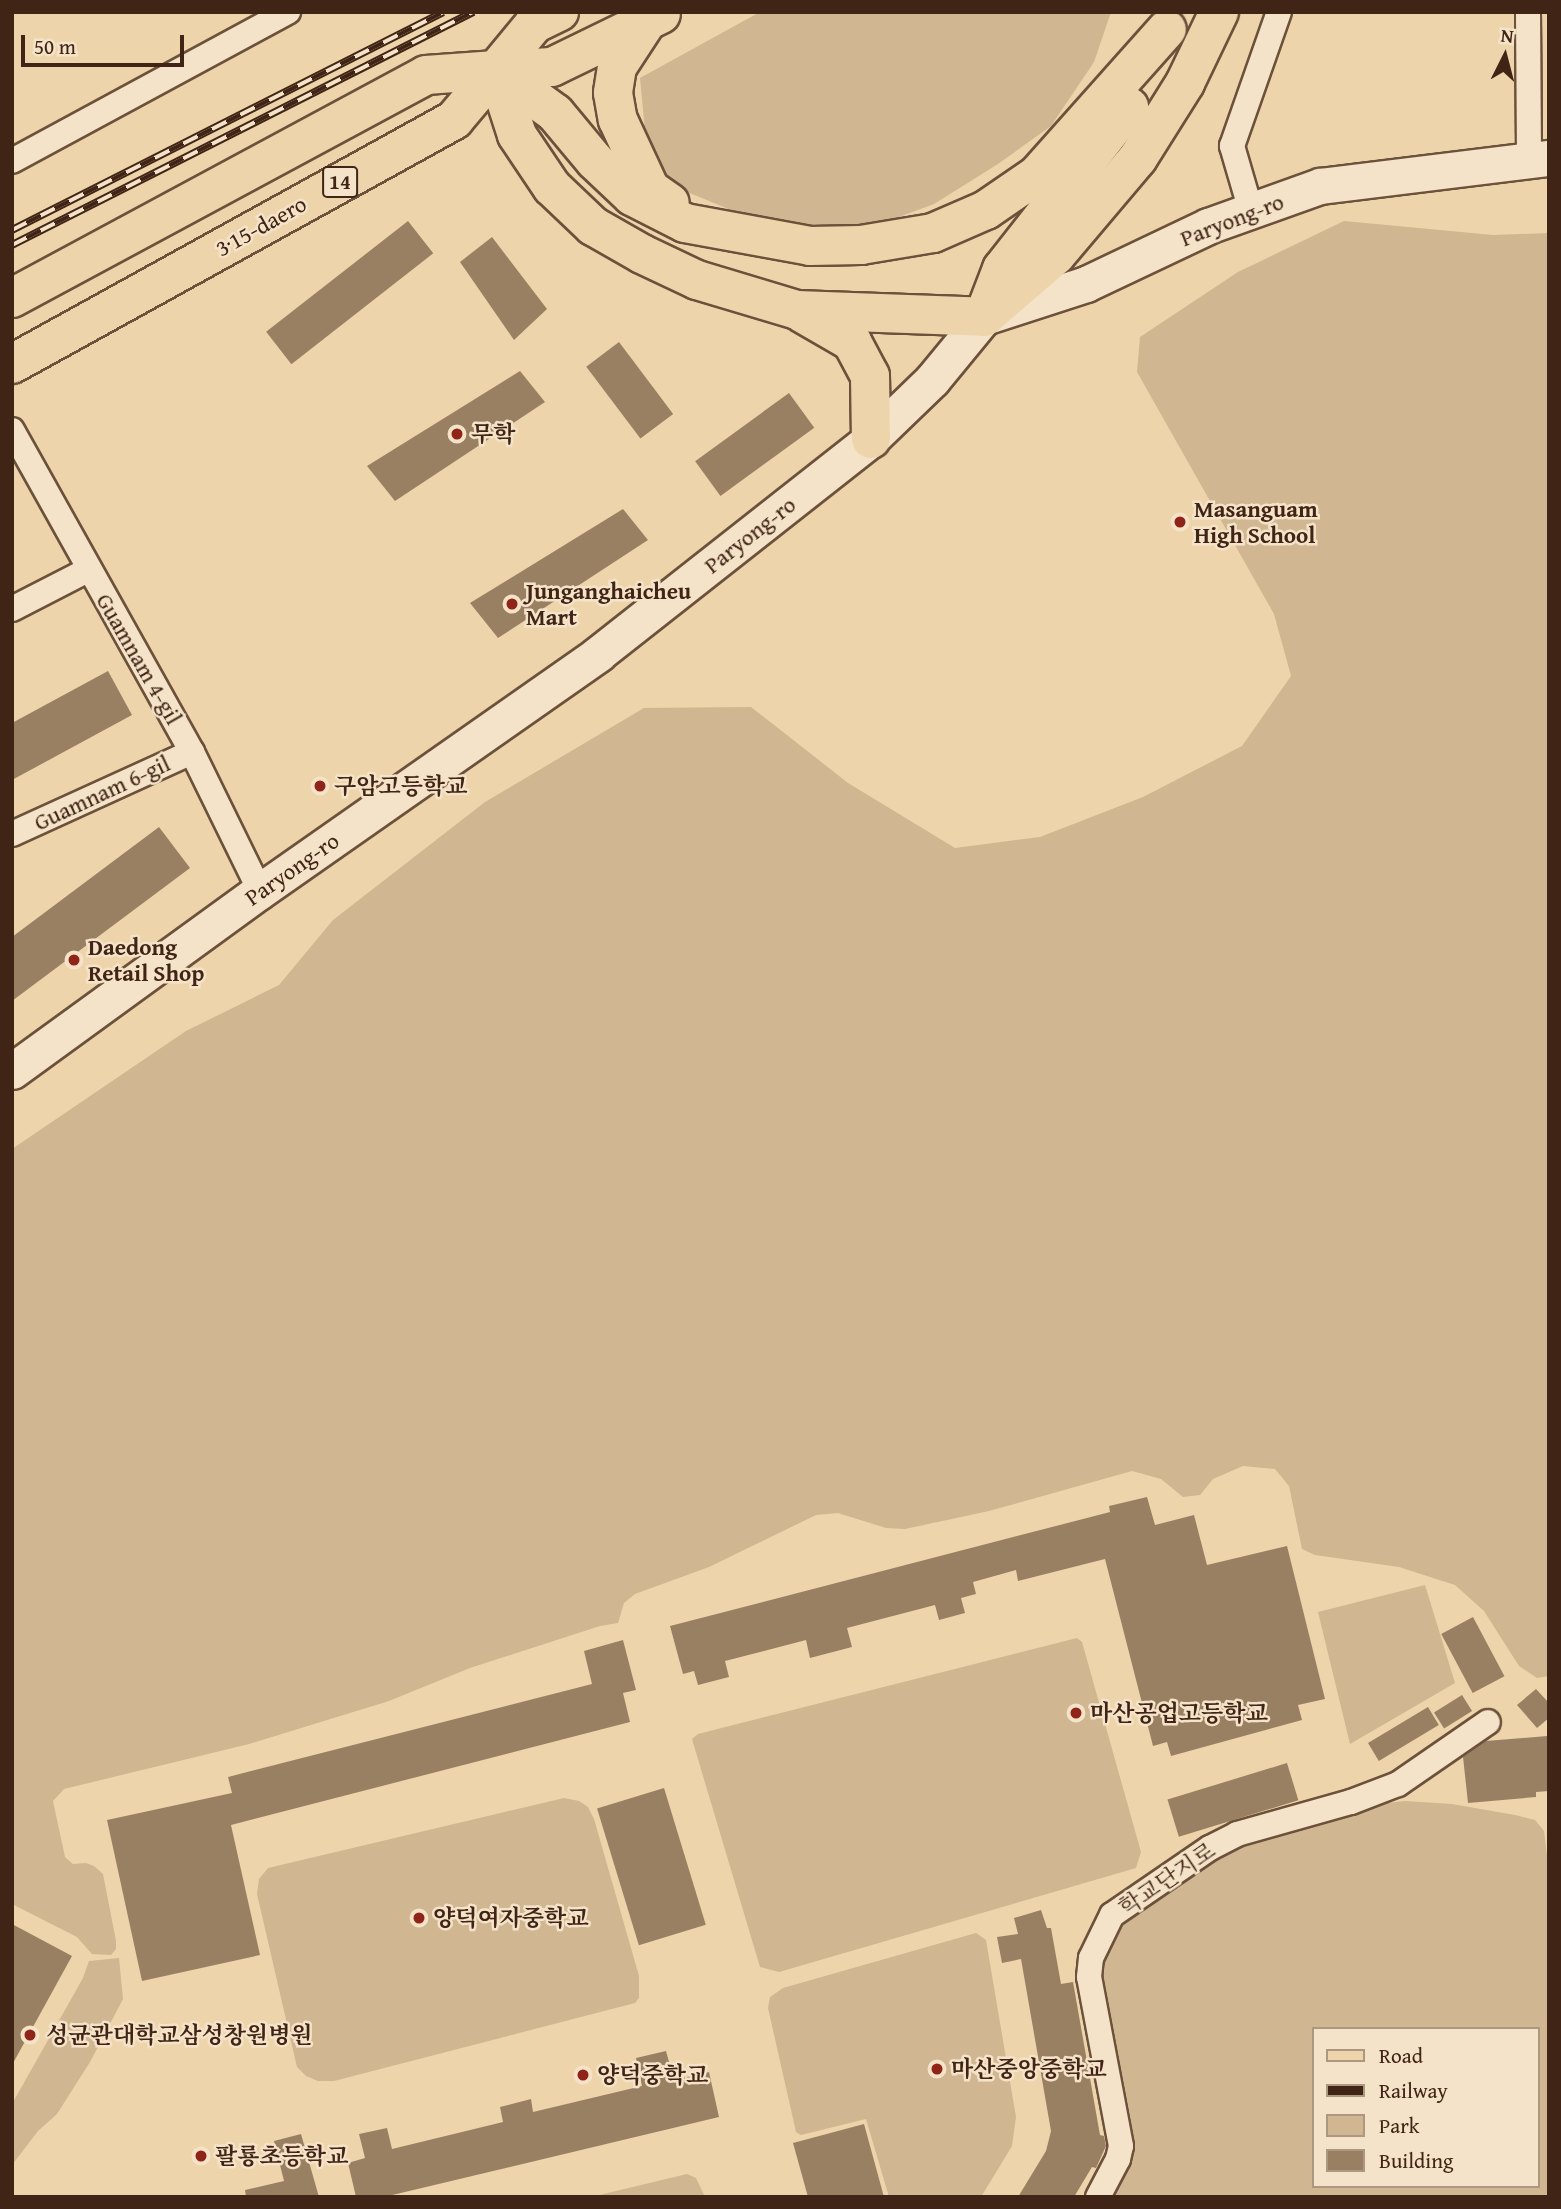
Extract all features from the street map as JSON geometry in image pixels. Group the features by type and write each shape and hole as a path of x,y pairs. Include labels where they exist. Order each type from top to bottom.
{"main road":[{"name":"3·15-daero","path":"12,364 454,120 534,24 559,12"},
{"path":"797,310 984,317 1056,255 1138,158 1185,83 1219,12"},
{"name":"14","path":"12,298 426,75 552,67 655,17"},
{"path":"655,17 617,66 613,93 618,120 650,188 670,203 761,236"},
{"path":"496,70 555,114 595,161 632,196 685,223 810,246 861,246 933,233 986,210 1037,175 1169,20"},
{"path":"984,317 1002,269 1139,93 1169,20"},
{"path":"496,70 517,135 552,187 593,226 697,280 797,310 852,342 870,376 871,439"},
{"name":"Paryong-ro","path":"12,1071 260,891 598,654 871,439 932,380 984,317 1086,284 1208,226 1320,186 1539,159"}],"street":[{"path":"12,161 288,12"},
{"path":"1251,211 1232,146 1279,12"},
{"path":"1528,12 1539,159"},
{"name":"Guamnam 4-gil","path":"12,430 192,752 260,891"},
{"path":"12,609 88,570"},
{"name":"Guamnam 6-gil","path":"12,834 192,752"},
{"name":"학교단지로","path":"1098,2197 1118,2159 1121,2146 1089,1977 1091,1958 1112,1916 1237,1833 1351,1802 1398,1784 1488,1722"}],"green space":[{"path":"760,12 1111,12 1094,62 1051,126 998,164 934,204 880,224 846,231 808,228 743,215 680,189 647,152 640,78"},
{"path":"1344,221 1493,235 1549,233 1549,1676 1537,1678 1519,1666 1484,1611 1455,1585 1399,1567 1315,1555 1302,1549 1289,1486 1275,1469 1243,1466 1213,1479 1200,1495 1183,1497 1161,1479 1132,1471 989,1511 905,1529 886,1528 838,1513 816,1515 709,1567 635,1594 624,1603 618,1623 600,1626 470,1668 389,1701 249,1744 64,1789 53,1801 65,1857 73,1864 86,1863 94,1866 103,1874 116,1941 116,1949 111,1955 92,1954 77,1937 12,1904 12,1149 186,1031 279,985 333,920 485,802 644,708 751,707 848,783 955,848 1040,837 1143,797 1242,746 1291,676 1274,614 1137,372 1140,337 1238,272"},
{"path":"1425,1585 1455,1683 1350,1744 1318,1612"},
{"path":"1077,1638 1082,1642 1141,1852 1136,1868 779,1972 760,1967 692,1739 698,1734"},
{"path":"564,1798 579,1801 588,1807 594,1819 639,1976 639,1998 635,2003 334,2081 318,2081 306,2076 297,2067 257,1894 259,1879 268,1868"},
{"path":"1405,1801 1452,1804 1535,1820 1544,1831 1549,1872 1549,2197 1109,2197 1131,2148 1130,2120 1102,1994 1101,1966 1106,1944 1118,1924 1215,1859 1238,1847 1379,1804"},
{"path":"976,1933 986,1940 1016,2117 1012,2146 981,2197 889,2197 866,2119 801,2135 796,2132 768,2008 770,1997 783,1988"},
{"path":"119,1958 123,1999 90,2062 57,2114 38,2131 12,2165 12,2104 83,1978 89,1961"},
{"path":"687,2174 696,2178 705,2197 591,2197"}],"building":[{"path":"408,221 433,253 291,364 266,332"},
{"path":"492,237 547,309 514,340 460,262"},
{"path":"619,342 673,414 640,439 586,367"},
{"name":"무학","path":"520,371 545,402 395,501 367,466"},
{"path":"789,393 814,428 720,496 695,461"},
{"path":"623,509 648,540 498,638 470,603"},
{"path":"108,671 132,715 12,780 12,723"},
{"path":"159,827 190,868 12,1001 12,937"},
{"path":"1147,1497 1155,1525 1194,1515 1207,1565 1287,1546 1325,1699 1298,1705 1302,1720 1171,1756 1167,1742 1153,1746 1105,1559 1018,1581 1016,1570 973,1582 976,1594 961,1598 965,1613 939,1620 935,1605 847,1628 852,1647 810,1658 806,1640 725,1661 729,1677 698,1685 694,1671 683,1674 670,1626 1110,1512 1109,1506"},
{"path":"1473,1617 1504,1676 1473,1693 1441,1634"},
{"path":"623,1640 636,1690 623,1693 630,1722 231,1825 260,1955 142,1981 107,1820 232,1793 228,1777 592,1684 584,1651"},
{"path":"1536,1689 1549,1703 1549,1718 1537,1728 1517,1705"},
{"path":"1462,1695 1472,1711 1444,1729 1434,1712"},
{"path":"1428,1707 1439,1725 1379,1761 1368,1743"},
{"path":"1547,1736 1549,1791 1536,1792 1536,1797 1468,1803 1463,1757 1486,1741"},
{"path":"1287,1763 1298,1800 1179,1837 1167,1800"},
{"path":"664,1788 706,1925 639,1945 597,1808"},
{"path":"1041,1910 1047,1928 1051,1928 1061,1984 1073,1982 1100,2135 1104,2136 1106,2146 1096,2168 1092,2167 1074,2197 1018,2197 1046,2151 1051,2131 1021,1959 1002,1963 997,1937 1018,1934 1014,1918"},
{"path":"12,1924 72,1956 12,2065"},
{"path":"666,2051 674,2080 709,2072 719,2117 384,2197 356,2197 348,2163 365,2158 359,2134 387,2128 392,2149 503,2122 500,2107 531,2099 533,2112 642,2086 636,2058"},
{"path":"864,2124 884,2197 808,2197 793,2143"},
{"path":"301,2134 319,2197 246,2197 245,2190 284,2181 274,2141"}],"railway":[{"path":"12,230 443,12"},
{"path":"12,245 473,12"}],"place":[{"name":"무학","path":"457,434"},
{"name":"Masanguam High School","path":"1180,522"},
{"name":"Junganghaicheu Mart","path":"512,604"},
{"name":"구암고등학교","path":"320,786"},
{"name":"Daedong Retail Shop","path":"74,960"},
{"name":"마산공업고등학교","path":"1076,1713"},
{"name":"양덕여자중학교","path":"419,1918"},
{"name":"성균관대학교삼성창원병원","path":"30,2035"},
{"name":"마산중앙중학교","path":"937,2069"},
{"name":"양덕중학교","path":"583,2075"},
{"name":"팔룡초등학교","path":"201,2156"}]}
